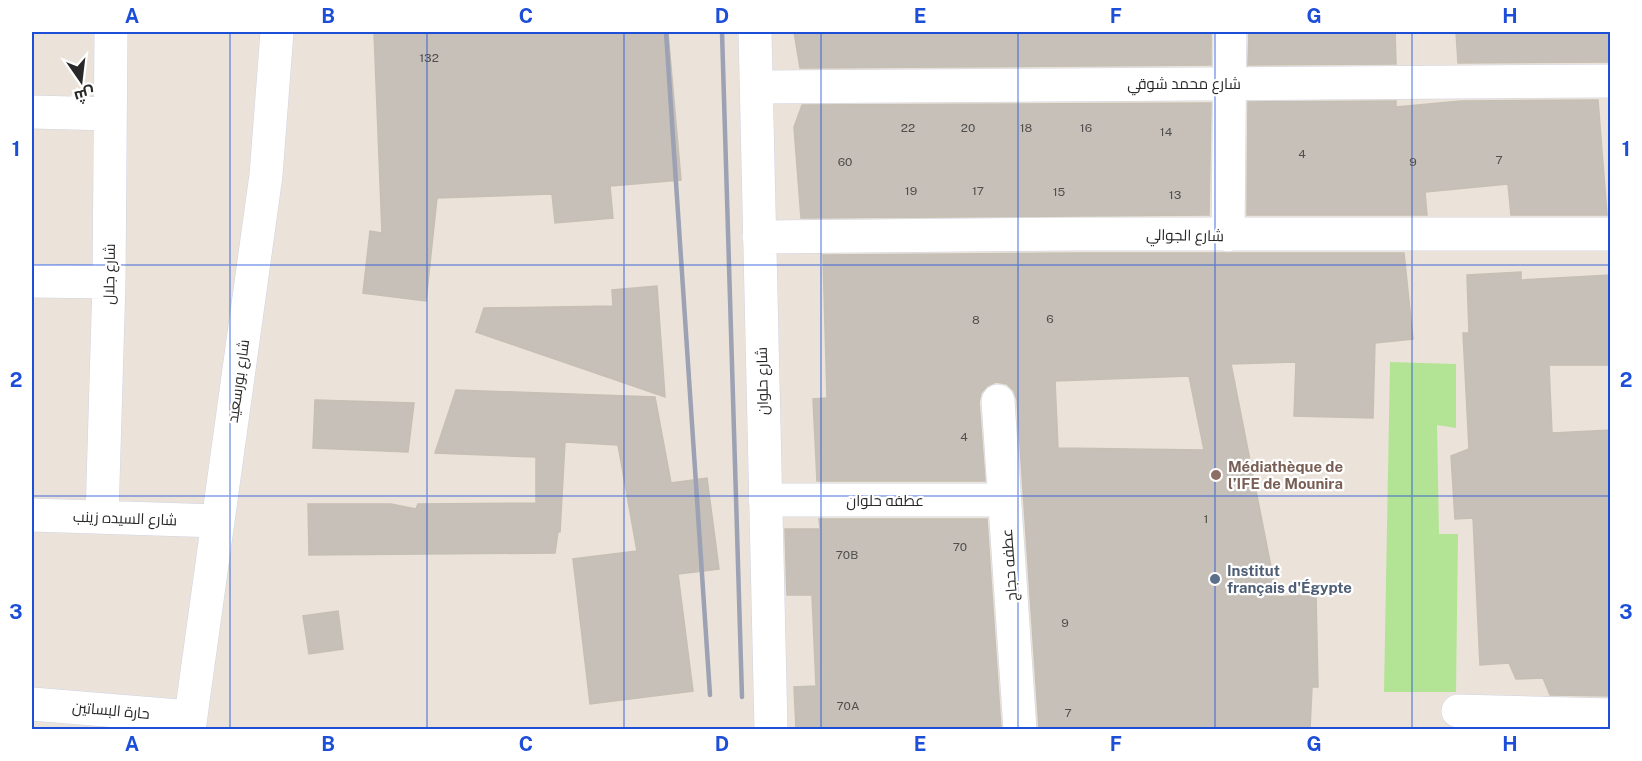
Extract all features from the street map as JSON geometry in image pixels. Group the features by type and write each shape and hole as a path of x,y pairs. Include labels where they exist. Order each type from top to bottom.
{"street":[{"name":"شارع جلال","path":"102,517 109,282 111,32"},
{"name":"شارع بورسعيد","path":"190,723 266,175 277,32"},
{"name":"شارع حلوان","path":"755,32 771,729"},
{"path":"1228,235 1230,32"},
{"name":"شارع محمد شوقي","path":"757,87 1611,81"},
{"path":"32,112 110,114"},
{"name":"شارع الجوالي","path":"759,237 1066,234 1611,234"},
{"path":"32,281 109,282"},
{"name":"عطفه حجاج","path":"998,401 1020,729"},
{"name":"عطفه حلوان","path":"765,500 1004,500"},
{"name":"شارع السيده زينب","path":"32,515 219,520"},
{"name":"حارة البساتين","path":"32,704 190,723"},
{"path":"1458,711 1611,715"}],"green space":[{"path":"1390,362 1456,364 1456,428 1437,425 1439,534 1458,534 1456,692 1384,692"}],"building":[{"path":"374,32 668,32 681,180 610,186 613,218 555,223 552,194 437,198 426,301 363,293 370,231 382,233"},
{"path":"794,32 1211,32 1211,65 800,68"},
{"path":"1249,32 1395,32 1396,64 1248,65"},
{"path":"1456,32 1611,32 1611,62 1458,63"},
{"path":"1598,100 1607,215 1511,215 1508,184 1425,192 1427,215 1247,215 1248,102 1396,101 1396,107 1461,101"},
{"path":"1211,103 1209,215 801,218 794,127 802,105"},
{"path":"1404,253 1413,339 1375,343 1373,418 1294,416 1296,362 1231,364 1277,597 1316,594 1318,687 1312,687 1310,729 1039,729 1017,400 1014,391 1007,384 996,382 987,386 981,393 979,402 985,481 817,481 813,399 827,398 823,255","holes":["1189,376 1204,450 1058,448 1055,381"]},
{"path":"1521,272 1521,280 1611,275 1611,365 1549,365 1552,433 1611,430 1611,696 1550,695 1543,678 1516,679 1509,663 1480,665 1473,518 1455,519 1451,456 1469,449 1463,333 1469,333 1467,275"},
{"path":"657,286 665,397 476,332 484,308 613,306 612,290"},
{"path":"456,390 655,397 671,483 707,478 719,569 678,574 693,691 590,704 573,559 637,551 618,445 565,442 560,532 558,532 555,553 309,555 308,504 391,504 416,509 418,504 536,503 536,457 435,453"},
{"path":"315,400 414,403 408,452 313,448"},
{"path":"819,519 987,519 1001,729 796,729 794,687 816,686 812,595 787,595 785,529 820,529"},
{"path":"338,611 343,649 309,654 303,616"}],"railway":[{"path":"666,32 710,695"},
{"path":"722,32 742,697"}],"place":[{"name":"Médiathèque de l’IFE de Mounira","path":"1216,475"},
{"name":"Institut français d'Égypte","path":"1215,579"}]}
